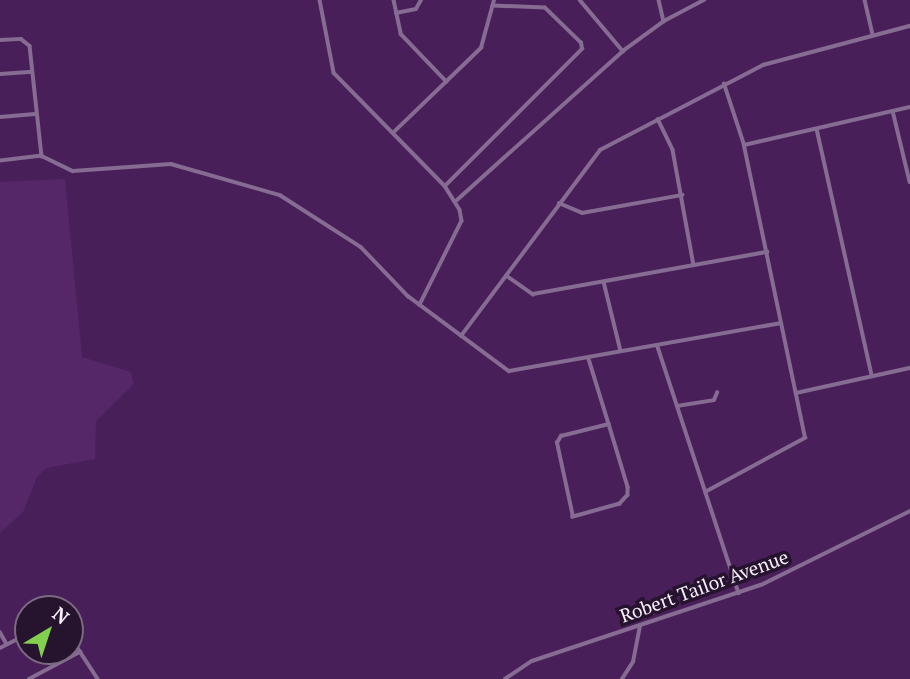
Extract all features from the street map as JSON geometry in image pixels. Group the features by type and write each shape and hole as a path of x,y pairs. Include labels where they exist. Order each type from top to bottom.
{"street":[{"path":"320,0 332,69 395,131 457,200 462,221 420,305"},
{"path":"394,0 402,36 447,82"},
{"path":"396,13 416,9 421,0"},
{"path":"580,0 623,51"},
{"path":"659,0 664,21"},
{"path":"457,200 623,51 664,21 702,0"},
{"path":"865,0 874,36"},
{"path":"395,131 483,46 493,3 545,8 581,43 582,49 445,186"},
{"path":"461,335 600,150 763,65 910,26"},
{"path":"0,40 28,43 42,156"},
{"path":"0,74 32,72"},
{"path":"705,492 801,442 806,431 780,323 744,145 724,84"},
{"path":"744,145 910,107"},
{"path":"893,111 910,182"},
{"path":"0,117 35,114"},
{"path":"658,119 673,150 694,265"},
{"path":"817,129 872,376"},
{"path":"0,161 42,156 74,172 171,164 280,195 361,247 420,305 514,372 780,323"},
{"path":"559,203 582,213 682,195"},
{"path":"507,276 533,294 767,253"},
{"path":"604,282 621,352"},
{"path":"658,347 739,593"},
{"path":"589,359 609,424 628,495 620,505 573,517 557,443 561,436 609,424"},
{"path":"796,393 910,369"},
{"path":"677,406 714,400 717,393"},
{"name":"Robert Tailor Avenue","path":"505,679 532,661 739,593 910,511"},
{"path":"622,679 633,662 640,625"},
{"path":"0,632 7,644"},
{"path":"0,648 14,641"},
{"path":"84,658 98,679"},
{"path":"29,679 55,665"}],"shaded area":[{"path":"65,179 82,357 131,372 134,384 96,421 95,459 46,468 37,477 23,512 0,533 0,182"}]}
